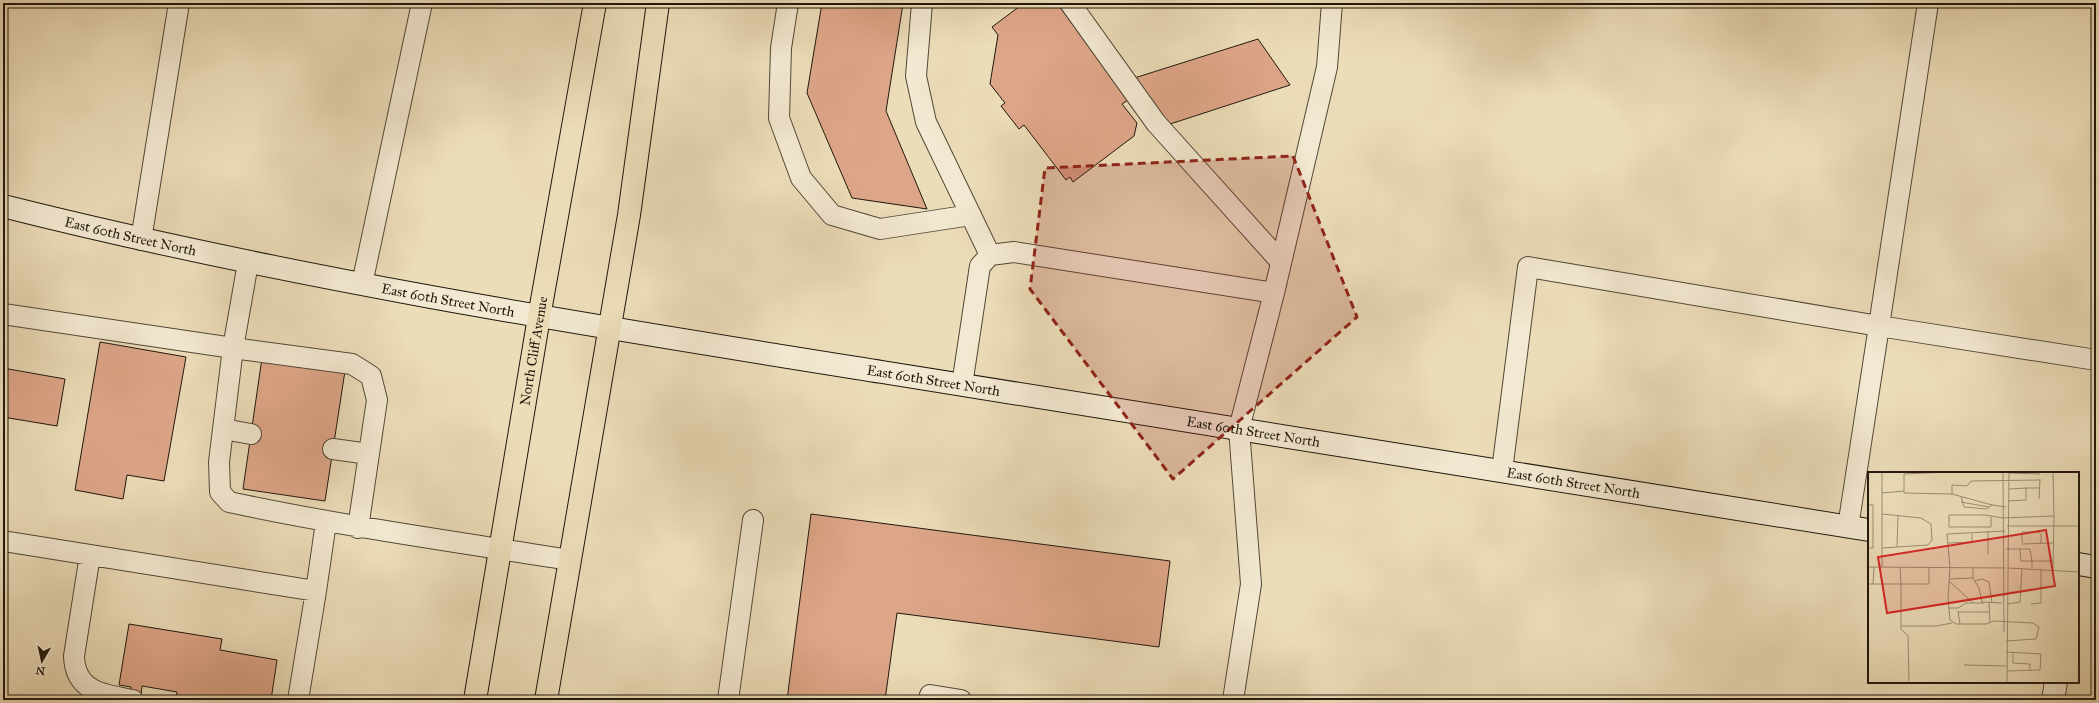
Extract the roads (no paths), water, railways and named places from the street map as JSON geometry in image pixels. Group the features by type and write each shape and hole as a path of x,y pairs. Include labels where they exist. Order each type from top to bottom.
{"main road":[{"name":"North Cliff Avenue","path":"475,700 539,317 595,3"},
{"path":"546,700 628,215 658,3"},
{"name":"East 60th Street North","path":"3,206 141,240 248,263 539,317 1859,528"},
{"path":"2079,564 2096,567"},
{"path":"2053,700 2056,683"}],"lane":[{"path":"141,240 179,3"},
{"path":"362,284 422,3"},
{"path":"788,3 781,48 779,118 801,178 832,215 880,229 970,215"},
{"path":"922,3 916,76 926,122 990,255"},
{"path":"1070,3 1156,123 1281,262"},
{"path":"1233,700 1251,584 1239,429 1274,293 1328,67 1332,3"},
{"path":"1859,528 1879,326 1928,3"},
{"path":"962,385 980,266 990,255 1014,252 1274,293"},
{"path":"248,263 233,348 219,462 220,492 229,502 358,528 570,560"},
{"path":"1502,471 1528,267 1879,326 2096,360"},
{"path":"3,314 352,364 371,376 377,400 358,528"},
{"path":"223,429 251,434"},
{"path":"333,448 369,454"},
{"path":"728,700 753,520"},
{"path":"298,700 326,522"},
{"path":"3,541 316,591"},
{"path":"90,555 74,656 75,667 82,681 92,689 106,696 133,700"},
{"path":"929,700 930,695 961,700"}]}
